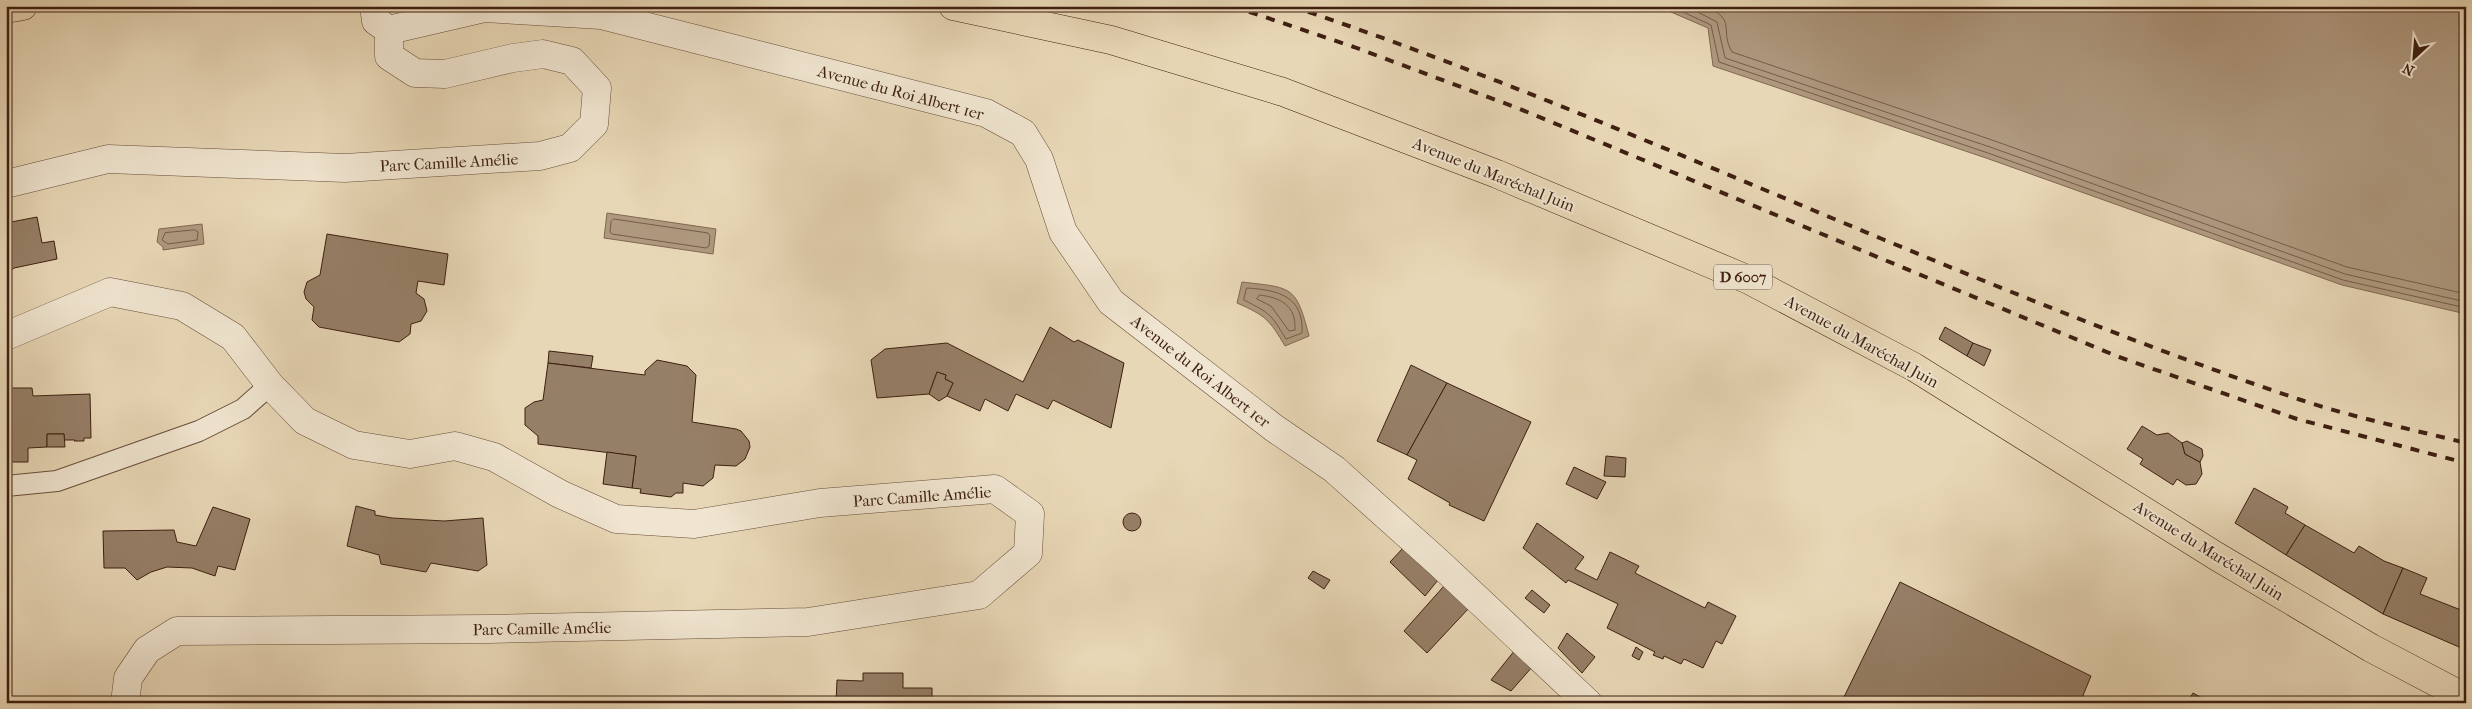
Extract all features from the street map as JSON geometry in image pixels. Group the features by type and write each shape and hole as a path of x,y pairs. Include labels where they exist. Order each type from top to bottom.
{"main road":[{"path":"6,9 23,6"},
{"name":"Avenue du Maréchal Juin","path":"953,6 1111,40 1283,92 1497,174 1749,280 1914,367 2216,556 2371,648 2466,698"}],"street":[{"path":"374,6 376,21 389,30"},
{"name":"Avenue du Roi Albert 1er","path":"389,30 484,8 601,15 986,114 1023,132 1039,159 1063,232 1111,302 1274,428 1334,469 1438,562 1588,703"},
{"name":"Parc Camille Amélie","path":"6,184 108,159 345,168 540,156 570,148 594,124 597,88 572,61 543,54 513,58 444,74 415,73 389,56 389,30"},
{"name":"Parc Camille Amélie","path":"6,336 110,292 182,306 233,337 270,385 305,421 354,445 410,454 454,446 494,457 560,494 616,519 694,524 820,503 995,488 1030,514 1028,553 979,594 808,622 499,629 176,630 147,650 128,678 125,703"}],"lane":[{"path":"6,486 57,481 199,431 243,408 270,385"}],"water":[{"path":"1657,6 2466,6 2466,314 2342,285 1986,158 1713,66 1708,28"},
{"path":"607,213 716,229 713,254 604,238"},
{"path":"202,224 204,244 163,250 163,247 157,242 159,229"},
{"path":"1242,282 1282,288 1289,292 1300,307 1309,336 1285,346 1266,319 1237,303"}],"building":[{"path":"37,217 42,243 54,241 57,259 14,268 6,276 6,223"},
{"path":"327,234 448,254 444,285 418,281 416,293 424,299 427,311 421,321 411,324 410,334 399,342 319,327 312,320 314,307 306,299 304,292 307,282 320,275"},
{"path":"1050,327 1074,342 1078,340 1124,363 1111,428 1053,400 1048,409 1016,394 1008,411 985,399 980,411 947,396 953,383 945,379 946,375 937,372 929,394 877,398 871,360 885,349 947,343 1023,382"},
{"path":"1945,327 1973,343 1967,356 1939,339"},
{"path":"1973,343 1991,350 1984,366 1967,356"},
{"path":"549,351 593,356 591,368 548,363"},
{"path":"657,360 687,366 696,375 692,422 736,429 741,431 749,441 750,447 745,459 736,466 715,465 713,478 703,486 683,483 683,493 676,493 671,497 640,493 641,489 632,488 636,456 538,444 538,436 525,425 525,408 534,402 543,400 548,363 645,375 645,371"},
{"path":"1411,365 1447,383 1407,455 1377,441"},
{"path":"937,372 946,375 945,379 953,383 947,396 939,401 929,394"},
{"path":"1447,383 1531,422 1484,521 1449,505 1450,503 1408,479 1417,460 1407,455"},
{"path":"7,388 32,388 33,396 90,394 91,438 84,438 84,441 74,441 64,440 64,434 47,434 47,447 28,448 28,462 6,462"},
{"path":"2142,426 2157,435 2168,433 2182,443 2185,454 2200,462 2202,474 2196,484 2186,485 2177,479 2173,485 2140,464 2143,459 2127,449"},
{"path":"47,434 64,434 65,447 47,447"},
{"path":"2187,441 2202,449 2203,456 2200,462 2185,454 2182,443"},
{"path":"607,452 636,456 632,488 603,484"},
{"path":"1606,456 1626,458 1625,477 1604,476"},
{"path":"1574,467 1606,482 1597,499 1566,484"},
{"path":"2254,488 2288,507 2285,513 2305,525 2286,555 2235,523"},
{"path":"356,506 375,511 375,515 392,518 444,521 483,518 487,565 478,571 431,563 426,572 381,564 379,555 347,546"},
{"path":"213,507 250,519 235,570 218,566 215,576 192,568 167,567 151,572 137,580 125,568 104,568 103,531 174,530 177,542 196,546"},
{"path":"1132,513 1138,516 1141,522 1138,528 1132,531 1126,528 1123,522 1126,516"},
{"path":"1537,523 1584,557 1575,569 1597,580 1610,552 1639,566 1635,573 1705,608 1708,602 1736,616 1722,644 1716,641 1703,668 1684,659 1681,664 1664,656 1663,659 1653,655 1655,652 1607,628 1618,604 1568,580 1566,583 1523,548"},
{"path":"2305,525 2354,553 2359,546 2384,561 2403,568 2383,614 2286,555"},
{"path":"1404,547 1438,580 1425,596 1390,562"},
{"path":"2403,568 2427,578 2420,594 2461,610 2463,605 2466,606 2466,650 2383,614"},
{"path":"1313,571 1330,580 1324,589 1308,578"},
{"path":"1900,582 2091,676 2082,698 2091,703 1857,703 1844,697"},
{"path":"1444,586 1469,608 1427,653 1404,631"},
{"path":"1532,590 1550,605 1544,613 1525,598"},
{"path":"1567,633 1595,657 1582,673 1558,648"},
{"path":"1636,647 1643,652 1639,660 1632,656"},
{"path":"1515,650 1533,666 1511,691 1491,680"},
{"path":"863,673 903,673 903,688 932,688 932,703 836,703 837,680 863,681"},
{"path":"2193,693 2211,703 2187,703"}],"railway":[{"path":"1232,6 1354,47 1520,109 2119,357 2297,419 2466,463"},
{"path":"1291,6 1419,51 1545,100 1921,255 2173,355 2301,400 2362,418 2466,443"}]}
